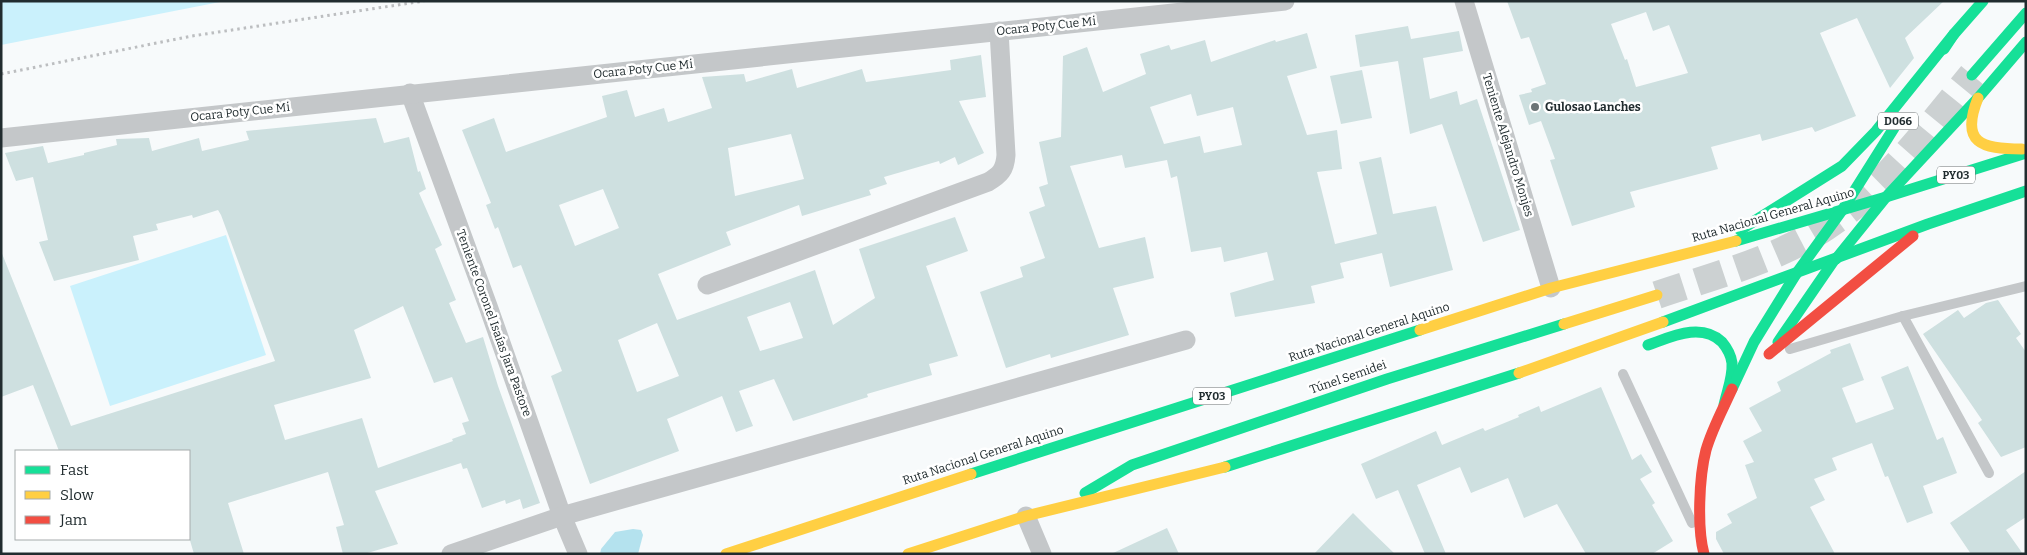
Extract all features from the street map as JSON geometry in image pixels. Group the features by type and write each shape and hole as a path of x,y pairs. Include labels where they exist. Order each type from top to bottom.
{"main road":[{"name":"D066","path":"1796,274 1843,210 1954,34 1983,1"},
{"path":"1972,75 2026,14"},
{"path":"1702,252 1819,182 1842,166 1876,131 1954,34"},
{"path":"1766,358 1836,259 1886,197 1978,98 2026,42"},
{"path":"1978,98 1971,116 1971,128 1976,138 1984,145 1992,148 2026,148"},
{"name":"Ruta Nacional General Aquino","path":"726,554 1031,454 1551,288 1674,256 1702,252 1886,197 2026,152"},
{"path":"908,554 1026,516 1220,469 1554,362 1928,224 2026,191"},
{"path":"1766,358 1928,224"},
{"path":"1704,554 1700,540 1702,484 1706,450 1754,342 1796,274"},
{"name":"Túnel Semidei","path":"1057,509 1132,465 1387,379 1657,295"},
{"path":"1633,350 1696,332 1708,333 1720,340 1727,347 1732,366 1724,406"},
{"path":"1554,362 1581,364"},
{"path":"1724,406 1750,376"}],"street":[{"name":"Ocara Poty Cue Mi","path":"1,138 1285,1"},
{"name":"Teniente Alejandro Monjes","path":"1464,1 1551,288"},
{"path":"707,285 988,182 1000,175 1005,165 1006,155 999,31"},
{"name":"Teniente Coronel Isaías Jara Pastore","path":"410,93 562,516 578,554"},
{"path":"451,554 562,516 1186,340"},
{"path":"1026,516 1042,554"}],"lane":[{"path":"1766,358 1904,316 2026,286"},
{"path":"1904,316 1989,473"},
{"path":"1623,374 1700,540"}],"path":[{"path":"1,74 192,36 424,1"}],"shaded area":[{"path":"1,1 225,1 1,45"},
{"path":"226,235 266,355 110,406 70,286"},
{"path":"633,529 641,530 643,535 638,554 600,554 601,549 615,532"}],"building":[{"path":"1507,1 1944,1 1905,38 1914,58 1890,88 1857,18 1820,33 1856,116 1815,132 1812,127 1762,141 1760,134 1711,147 1718,169 1630,192 1635,207 1572,226 1550,160 1555,159 1541,121 1529,125 1519,95 1532,92 1531,89 1546,84 1529,37 1521,39","holes":["1646,12 1653,31 1669,25 1688,73 1636,87 1627,59 1625,60 1611,24"]},
{"path":"1408,26 1411,39 1459,31 1463,51 1423,58 1430,99 1457,91 1460,105 1477,99 1520,230 1483,242 1442,124 1410,134 1398,61 1360,67 1355,35"},
{"path":"1307,33 1317,68 1287,76 1307,135 1337,130 1342,169 1317,172 1335,244 1377,234 1359,162 1381,157 1393,214 1436,206 1453,270 1390,287 1382,253 1340,263 1344,278 1311,286 1315,303 1235,317 1230,293 1274,280 1267,252 1224,262 1221,247 1191,252 1177,176 1171,178 1167,160 1125,168 1122,155 1070,166 1099,248 1145,237 1154,278 1113,288 1129,335 1051,358 1050,354 1006,368 980,292 1023,277 1020,267 1045,258 1029,212 1045,206 1039,187 1048,184 1039,142 1061,137 1063,56 1087,47 1103,92 1146,74 1140,54 1169,45 1171,50 1205,40 1211,62 1275,40 1276,42","holes":["1191,94 1197,116 1233,107 1242,145 1204,153 1200,136 1164,144 1150,107"]},
{"path":"981,55 986,97 959,101 984,153 958,165 955,157 940,164 939,161 884,177 887,184 869,190 871,195 802,216 799,205 726,232 731,245 658,274 677,320 815,270 833,325 875,298 859,249 955,217 968,251 926,266 958,356 929,364 932,375 867,394 868,397 793,421 774,379 739,391 753,426 736,432 722,396 667,419 679,451 590,484 551,376 562,371 521,265 513,268 498,227 495,229 486,205 491,203 462,130 494,118 506,152 607,117 602,96 627,90 635,117 664,108 668,122 712,108 702,77 744,74 746,82 792,69 797,88 862,69 866,82 951,70 950,60","holes":["791,134 804,179 735,196 728,148","603,189 619,228 575,246 559,205","790,302 803,338 760,351 747,317","657,323 679,376 637,392 618,340"]},
{"path":"1362,70 1372,118 1341,124 1330,76"},
{"path":"376,118 384,143 409,137 418,172 420,171 426,189 419,193 442,245 435,249 456,300 449,303 466,343 483,337 498,386 540,503 523,509 520,499 506,504 505,500 482,508 467,468 463,469 461,463 375,491 398,544 364,554 343,554 336,527 344,525 328,472 228,503 244,554 194,554 190,540 190,450 59,450 33,385 1,397 1,251 71,426 275,361 218,210 193,218 192,215 156,224 158,230 133,236 139,260 54,281 39,242 48,240 33,177 16,181 5,153 43,146 48,163 117,145 116,139 149,138 152,151 199,138 202,151 249,140 246,131","holes":["403,306 434,383 452,377 469,421 462,423 466,434 452,439 453,441 378,468 362,418 285,440 274,405 371,378 354,330"]},
{"path":"1998,300 2021,334 2016,338 2026,352 2026,447 2001,457 1978,423 1982,420 1923,334 1958,310 1964,318 1986,303"},
{"path":"1850,343 1864,380 1842,388 1856,423 1894,409 1881,377 1908,366 1937,440 1943,437 1957,473 1923,486 1933,513 1907,523 1888,476 1885,477 1872,443 1832,458 1837,470 1814,479 1825,500 1810,507 1835,554 1724,554 1716,539 1716,532 1732,523 1727,514 1757,498 1745,465 1754,462 1743,441 1762,431 1749,408 1781,391 1777,382 1831,353 1830,350"},
{"path":"1601,387 1632,460 1641,454 1652,472 1640,479 1655,503 1652,505 1673,541 1652,554 1586,554 1557,504 1524,518 1508,478 1471,493 1460,467 1417,485 1446,554 1425,554 1398,490 1376,499 1361,464 1436,431 1442,445 1483,428 1485,431 1519,417 1518,415 1539,406 1541,412"},
{"path":"2026,471 2026,517 2006,530 2023,554 1971,554 1950,523"},
{"path":"1353,513 1369,529 1395,554 1314,554"},
{"path":"1167,528 1179,554 1111,554"}],"tunnel":[{"path":"1657,295 1770,256 1806,239 1831,223 1876,186 1916,143 1972,75"}],"traffic: fast":[{"path":"1944,49 1954,34 1983,1"},
{"path":"1972,75 2026,13"},
{"path":"1740,230 1842,166 1876,131 1954,34"},
{"path":"1836,259 1886,197 1978,98 2026,42"},
{"path":"1796,274 1843,209 1894,128"},
{"path":"1736,241 2026,153"},
{"path":"1663,322 1928,224 2026,191"},
{"path":"1778,342 1835,259"},
{"path":"1732,389 1754,342 1796,274"},
{"path":"1085,493 1132,465 1387,379 1564,324"},
{"path":"971,474 1420,330"},
{"path":"1648,345 1676,335 1695,332 1714,336 1722,342 1731,357 1732,363 1731,379 1724,405"},
{"path":"1225,467 1519,373"}],"traffic: slow":[{"path":"1978,98 1973,113 1972,125 1973,134 1978,140 1985,145 2008,149 2022,149"},
{"path":"1420,330 1551,288 1736,241"},
{"path":"1564,324 1657,295"},
{"path":"1519,373 1663,322"},
{"path":"908,554 1026,516 1225,467"},
{"path":"726,554 971,474"}],"traffic: jam":[{"path":"1769,354 1913,236"},
{"path":"1704,554 1700,531 1700,488 1704,461 1711,434 1732,389"}],"place":[{"name":"Gulosao Lanches","path":"1535,107"}]}
